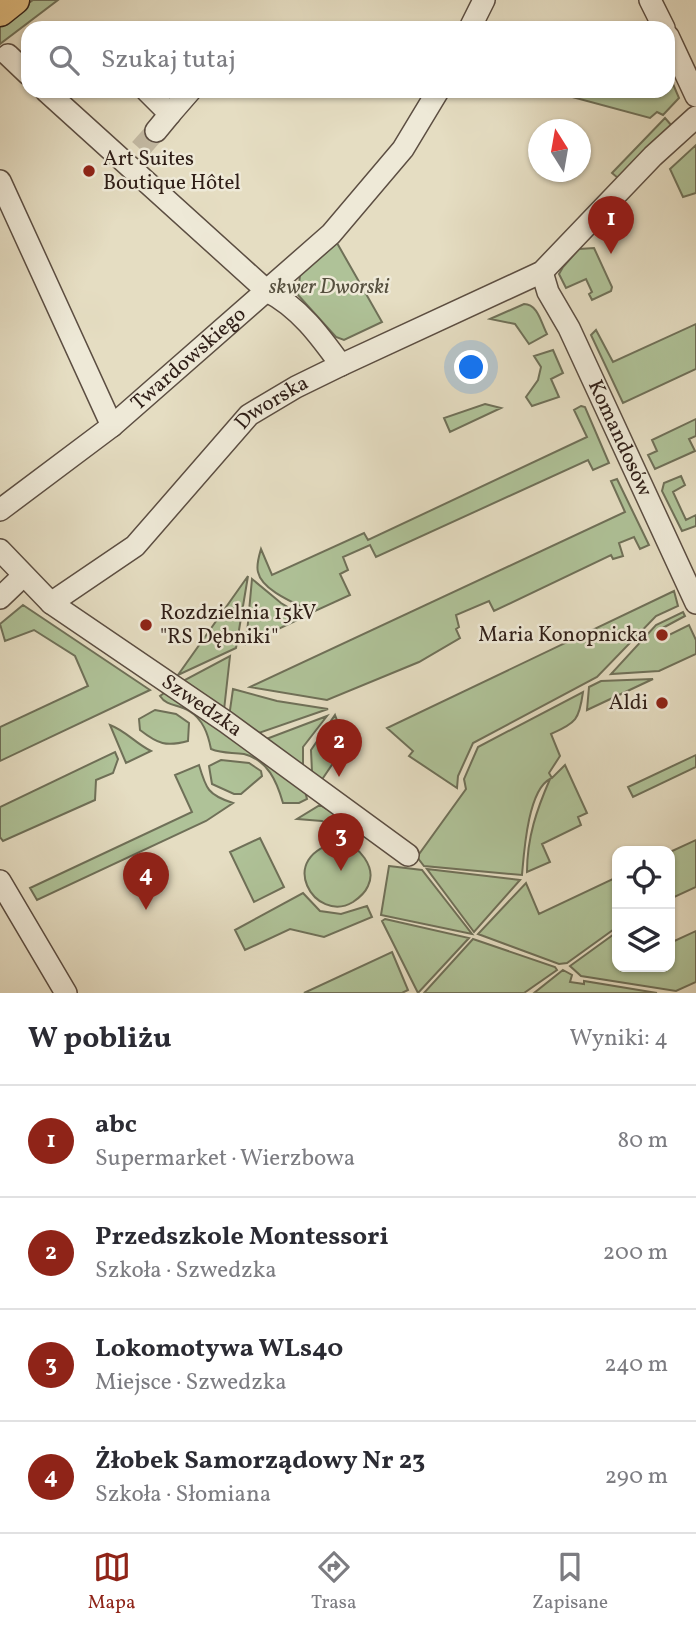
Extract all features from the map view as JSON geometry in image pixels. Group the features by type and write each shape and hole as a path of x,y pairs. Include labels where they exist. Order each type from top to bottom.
{"main road":[{"path":"0,12 15,0"}],"street":[{"path":"474,21 484,0"},
{"path":"650,0 660,21"},
{"path":"675,51 696,96"},
{"path":"8,55 21,67"},
{"path":"55,98 134,158 267,291 292,305 325,342 341,365"},
{"path":"154,98 170,114"},
{"path":"156,131 184,98"},
{"name":"Twardowskiego","path":"0,510 112,426 331,234 403,149 434,98"},
{"path":"542,272 644,165 696,117"},
{"path":"0,181 112,426"},
{"name":"Dworska","path":"51,603 135,546 249,415 296,387 341,365 542,272"},
{"name":"Komandosów","path":"542,272 548,292 569,328 696,604"},
{"name":"Szwedzka","path":"0,550 51,603 226,722 408,855"},
{"path":"0,598 23,576"},
{"path":"0,881 66,993"}],"green space":[{"path":"33,0 58,0 30,21 21,21 21,28 0,44 0,24"},
{"path":"675,89 679,98 663,115 657,112 650,118 576,98 675,98"},
{"path":"665,118 672,126 619,179 612,173"},
{"path":"696,145 696,193 683,197 670,169"},
{"name":"skwer Dworski","path":"337,243 382,322 344,340 336,337 298,295 300,275"},
{"path":"594,248 612,287 611,291 592,300 589,294 592,292 586,279 566,288 559,274 579,249"},
{"path":"524,304 533,307 547,334 529,344 515,324 490,319"},
{"path":"696,324 696,369 623,403 591,335 596,330 613,362"},
{"path":"553,350 563,373 551,379 559,397 532,406 526,397 538,380 541,367 534,356"},
{"path":"485,404 501,408 450,432 444,418"},
{"path":"585,407 609,463 593,470 588,460 376,557 370,545 343,557 348,570 340,574 350,595 313,612 273,591 261,579 257,566 261,549 272,575 364,533 368,540 587,437 574,410"},
{"path":"696,419 696,436 689,439 695,451 655,469 648,455 657,451 652,440"},
{"path":"681,476 685,485 673,492 686,520 696,515 696,526 682,531 662,491 664,483"},
{"path":"617,479 649,545 640,549 634,537 619,543 623,556 613,559 611,555 494,611 489,601 456,615 459,627 456,629 460,638 419,662 327,700 250,687 625,512 611,481"},
{"path":"248,576 236,648 178,675"},
{"path":"252,579 281,603 304,617 246,644"},
{"path":"674,591 678,606 656,616 597,677 473,743 458,776 457,788 409,756 413,751 387,728"},
{"path":"23,605 150,690 0,761 0,727 88,686 75,656 34,630 5,641 0,624"},
{"path":"683,612 685,616 657,631 661,639 689,625 696,640 696,654 659,671 611,674 656,625"},
{"path":"230,656 224,710 181,682"},
{"path":"653,679 587,710 589,687 601,681"},
{"path":"233,689 277,701 328,709 256,734 229,717"},
{"path":"167,691 304,787 307,799 299,803 283,803 270,773 259,761 244,754 211,749 198,718 185,709 166,702 160,696"},
{"path":"583,692 575,719 551,734 560,756 549,773 552,778 565,765 587,813 578,817 581,825 542,844 550,862 527,872 534,824 550,779 543,785 532,808 522,875 424,866 417,857 466,789 464,779 478,747"},
{"path":"155,710 176,714 189,723 188,741 162,743 140,730 139,719"},
{"path":"335,715 346,744 321,781 312,772 311,750"},
{"path":"327,716 303,747 303,767 261,741"},
{"path":"110,725 121,730 151,751 126,763"},
{"path":"115,752 118,759 113,773 96,780 95,800 3,841 0,837 0,807"},
{"path":"696,755 696,767 633,797 628,787"},
{"path":"221,760 249,763 261,771 262,776 241,794 234,794 212,784 209,766"},
{"path":"199,765 209,790 233,803 206,821 37,900 30,888 192,812 175,775"},
{"path":"320,805 355,826 343,833 322,821 297,819"},
{"path":"260,838 284,887 254,902 230,852"},
{"path":"696,840 696,887 675,897 675,850"},
{"path":"340,842 360,852 368,865 370,879 367,889 360,897 339,907 326,904 315,897 307,886 305,873 308,860 320,849"},
{"path":"389,866 422,870 472,934 381,915"},
{"path":"427,869 520,880 474,932"},
{"path":"612,879 612,931 567,963 559,964 478,934 526,883 539,914"},
{"path":"303,893 320,911 341,914 367,906 372,917 324,937 290,929 245,950 235,930"},
{"path":"385,919 469,938 418,993 382,921"},
{"path":"696,931 696,982 676,991 581,976 570,966 612,936 612,972 675,972 675,941"},
{"path":"473,939 555,967 557,970 524,993 424,993"},
{"path":"392,952 408,990 402,993 304,993"},
{"path":"563,970 572,975 570,982 584,984 584,981 657,993 534,993"}],"tunnel":[{"path":"140,149 156,131"}],"place":[{"name":"Art Suites Boutique Hôtel","path":"89,171"},
{"name":"abc","path":"611,254"},
{"name":"Rozdzielnia 15kV \"RS Dębniki\"","path":"146,625"},
{"name":"Maria Konopnicka","path":"662,635"},
{"name":"Aldi","path":"662,703"},
{"name":"Przedszkole Montessori","path":"339,777"},
{"name":"Lokomotywa WLs40","path":"341,871"},
{"name":"Żłobek Samorządowy Nr 23","path":"146,910"}]}
